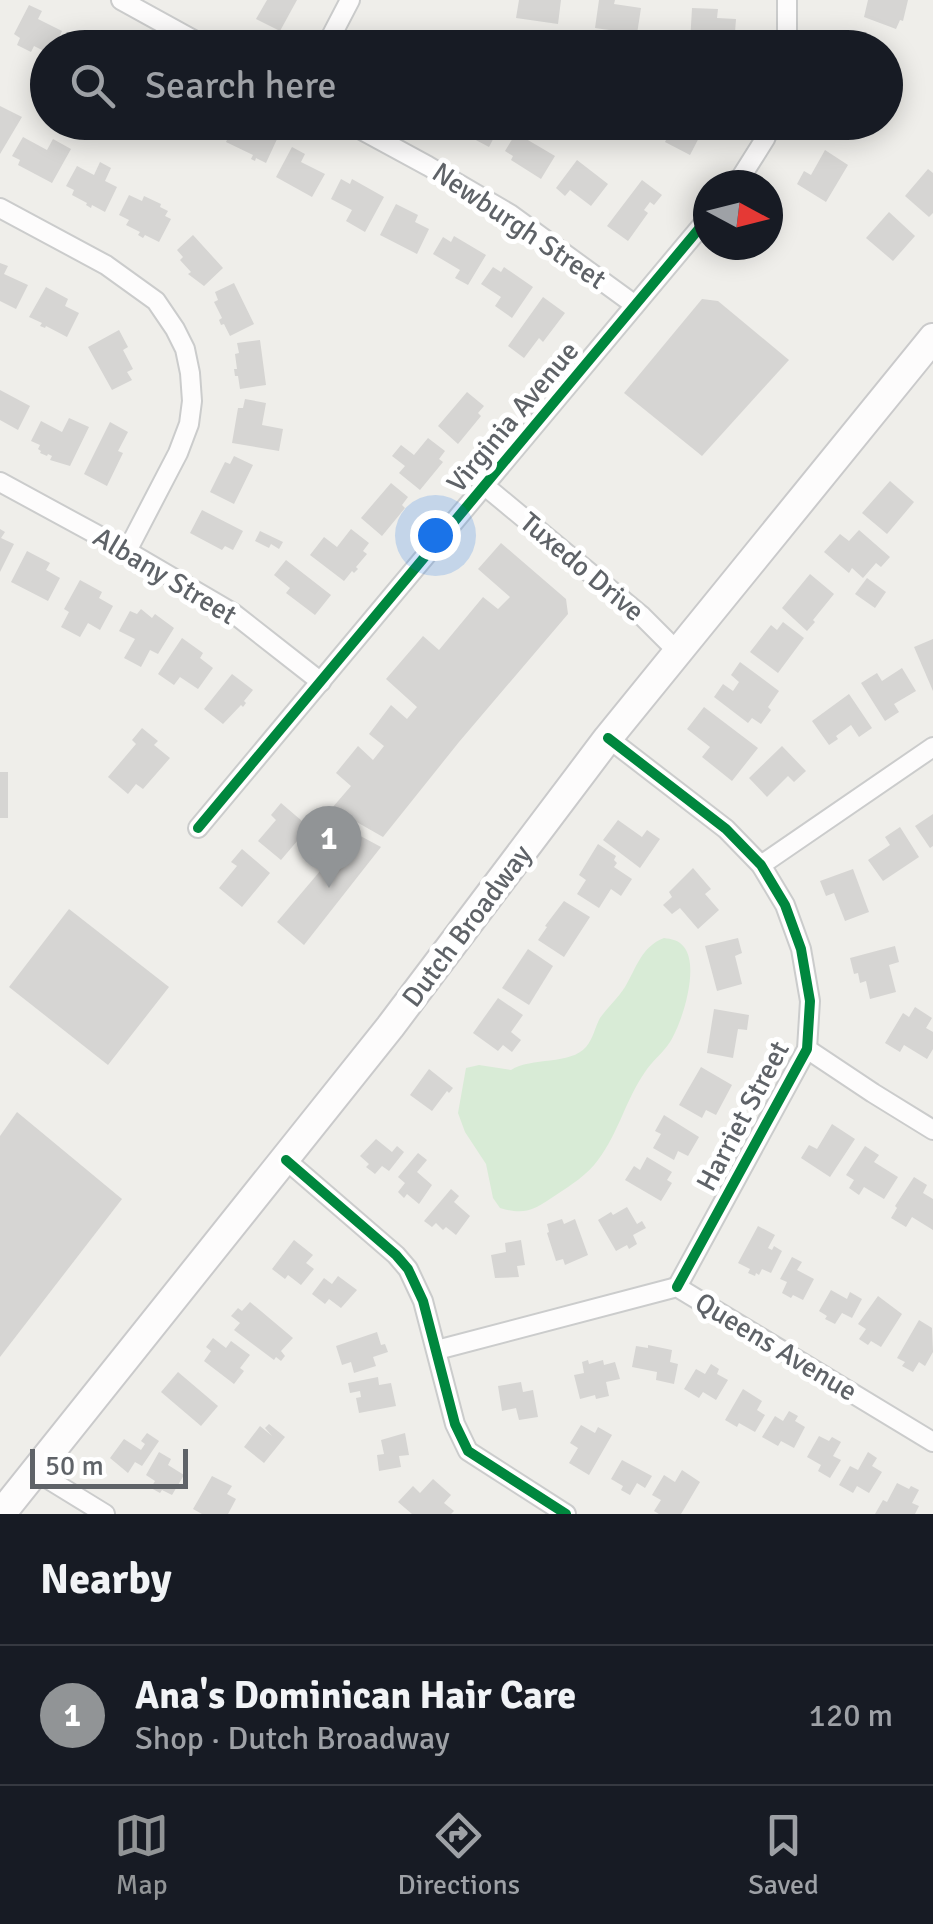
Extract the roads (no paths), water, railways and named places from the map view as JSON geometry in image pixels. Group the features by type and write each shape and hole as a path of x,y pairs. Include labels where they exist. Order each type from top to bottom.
{"main road":[{"name":"Dutch Broadway","path":"1,1514 390,1028 677,650 933,338"}],"street":[{"path":"121,0 175,30"},
{"path":"334,30 350,0"},
{"path":"787,0 787,30"},
{"name":"Newburgh Street","path":"380,140 510,214 635,305"},
{"path":"745,170 764,140"},
{"path":"0,208 106,265 156,301 176,329 184,349 192,401 189,424 178,454 126,551"},
{"name":"Virginia Avenue","path":"198,828 693,236"},
{"name":"Albany Street","path":"0,482 233,614 322,682"},
{"name":"Tuxedo Drive","path":"485,486 642,616 677,650"},
{"name":"Harriet Street","path":"608,738 726,829 761,865 784,905 801,949 810,1001 807,1049 677,1286"},
{"path":"761,865 933,747"},
{"path":"807,1049 933,1130"},
{"path":"286,1160 396,1255 408,1270 422,1300 456,1424 468,1451 566,1514"},
{"name":"Queens Avenue","path":"437,1350 677,1286 933,1442"},
{"path":"36,1472 105,1514"}],"place":[{"name":"Ana's Dominican Hair Care","path":"329,888"}]}
